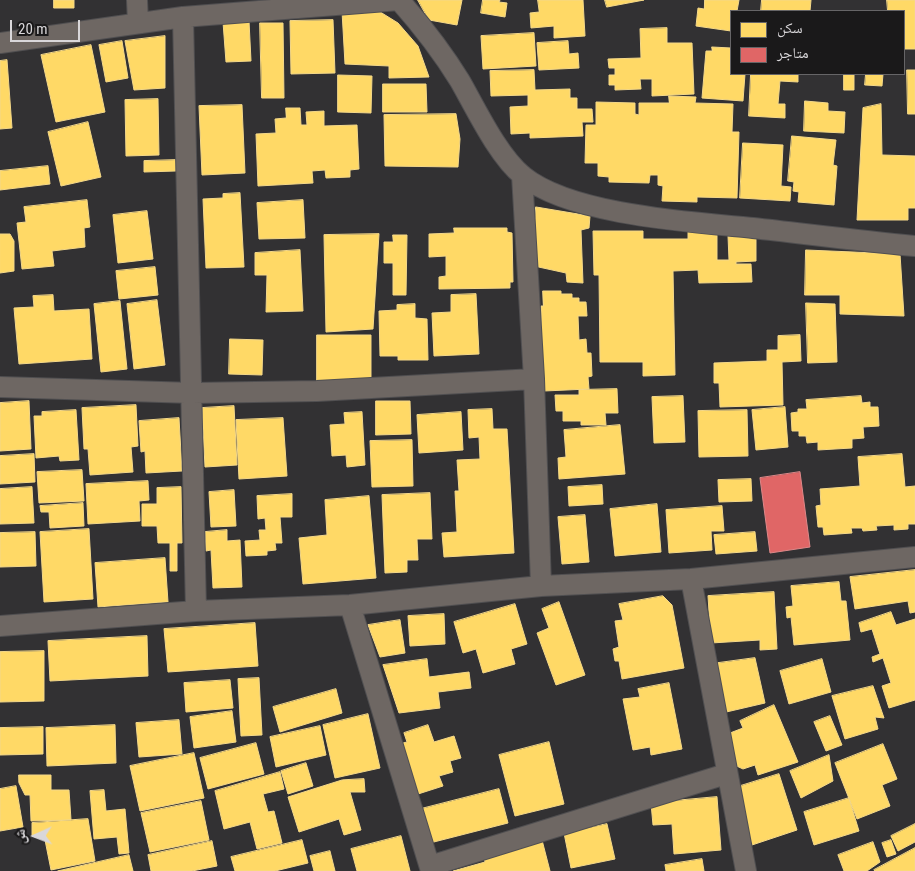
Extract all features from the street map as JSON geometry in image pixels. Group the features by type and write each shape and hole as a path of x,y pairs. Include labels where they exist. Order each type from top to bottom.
{"street":[{"path":"137,0 138,23"},
{"path":"0,43 183,17 399,0 425,28 440,49 490,134 522,176 559,196 596,208 715,224 915,246"},
{"path":"183,17 193,393 196,611"},
{"path":"522,176 534,379 541,586"},
{"path":"0,387 193,393 316,391 534,379"},
{"path":"0,626 196,611 350,605 541,586 691,578 915,557"},
{"path":"691,578 726,774 746,871"},
{"path":"350,605 431,869 726,774"}],"building: سكن":[{"path":"54,0 74,0 74,8 54,8"},
{"path":"418,0 462,0 457,25 429,20"},
{"path":"483,0 500,0 499,2 507,3 505,17 481,13"},
{"path":"538,0 583,0 585,36 554,38 554,26 531,28 530,13 539,12"},
{"path":"605,0 644,0 607,7"},
{"path":"705,0 739,0 737,10 730,10 730,31 696,26 698,8 704,9"},
{"path":"762,0 811,0 810,10 761,10"},
{"path":"887,0 915,0 915,49 905,49 905,10 888,10"},
{"path":"377,10 398,23 418,46 429,77 389,78 389,66 345,64 342,11"},
{"path":"333,20 335,73 291,74 290,21"},
{"path":"249,21 251,61 226,62 223,22"},
{"path":"260,23 283,23 284,98 262,98"},
{"path":"667,28 667,43 692,43 694,94 652,96 652,79 640,79 641,89 615,90 615,85 609,85 609,75 615,75 615,68 609,68 608,59 641,58 640,29"},
{"path":"534,33 536,66 483,69 481,36"},
{"path":"165,36 165,88 134,90 125,41"},
{"path":"122,41 128,78 106,82 99,45"},
{"path":"568,41 569,54 578,53 579,68 539,70 537,43"},
{"path":"91,45 105,112 56,122 41,55"},
{"path":"712,47 730,48 730,75 745,75 743,101 702,98 706,51 712,51"},
{"path":"7,60 12,128 0,129 0,61"},
{"path":"534,70 535,90 570,89 570,98 577,98 577,109 592,109 593,122 582,122 583,136 530,138 530,133 511,134 510,107 528,106 528,95 491,96 490,71"},
{"path":"907,70 915,70 915,114 908,114"},
{"path":"338,75 372,76 371,113 338,112"},
{"path":"751,75 798,75 798,82 780,81 778,104 785,104 785,118 749,116"},
{"path":"844,75 854,75 854,90 844,90"},
{"path":"866,75 883,75 882,86 865,85"},
{"path":"383,84 426,84 427,112 383,112"},
{"path":"669,96 696,97 695,103 733,104 732,132 739,132 737,198 697,197 697,202 662,201 663,186 658,185 658,175 650,175 649,183 609,182 609,177 598,176 598,163 585,163 586,125 596,125 596,102 635,103 635,114 639,115 639,103 669,103"},
{"path":"158,99 159,155 126,156 125,100"},
{"path":"805,101 828,103 828,111 845,112 844,133 804,131"},
{"path":"881,104 882,155 915,156 915,208 908,208 908,220 857,220 863,108"},
{"path":"242,105 245,173 202,175 199,106"},
{"path":"286,108 300,108 301,125 307,125 306,112 324,111 324,126 357,125 359,169 350,170 350,177 326,178 325,170 312,171 313,183 258,186 256,134 276,133 275,119 286,118"},
{"path":"456,114 460,139 458,167 385,166 384,115"},
{"path":"88,122 101,177 61,186 48,132"},
{"path":"792,136 836,140 833,165 837,166 834,205 798,202 799,192 793,191 794,182 788,181"},
{"path":"743,143 783,145 781,186 791,187 790,201 740,198"},
{"path":"176,160 176,171 144,172 144,161"},
{"path":"48,166 50,184 0,190 0,171"},
{"path":"240,193 244,267 206,268 203,199 223,198 223,194"},
{"path":"87,200 90,227 84,228 85,247 52,251 54,266 22,269 17,223 26,222 24,207"},
{"path":"303,200 305,238 259,239 257,203"},
{"path":"536,207 590,216 589,228 581,230 583,283 567,282 566,273 534,266"},
{"path":"147,211 153,259 118,263 113,215"},
{"path":"454,228 507,228 507,232 512,233 513,282 510,282 510,288 439,289 439,277 446,276 446,256 429,257 429,234 454,233"},
{"path":"717,228 717,260 729,260 728,236 756,236 756,261 736,262 736,264 751,264 752,282 699,283 698,270 673,271 675,375 643,376 643,362 600,362 599,275 594,275 593,231 643,231 643,239 688,239 688,229"},
{"path":"0,234 10,234 14,241 14,271 0,273"},
{"path":"379,234 373,329 326,332 324,235"},
{"path":"393,235 407,235 406,295 393,295 393,263 384,263 384,242 393,242"},
{"path":"300,250 303,311 266,312 267,275 255,275 255,253"},
{"path":"806,250 900,254 904,316 840,314 840,295 805,295"},
{"path":"155,267 158,295 119,299 116,271"},
{"path":"543,291 561,291 561,294 572,294 572,298 579,298 579,302 586,302 587,316 578,316 579,340 586,339 587,353 591,353 592,376 588,377 589,389 544,391 539,346 542,345 541,306 543,306"},
{"path":"476,294 479,354 434,356 432,313 451,312 451,295"},
{"path":"53,295 54,311 89,309 92,359 19,364 14,308 34,307 33,296"},
{"path":"157,300 165,365 134,369 127,304"},
{"path":"120,301 127,369 101,372 94,304"},
{"path":"806,303 835,304 837,362 808,363"},
{"path":"415,304 415,318 427,319 428,360 398,360 398,356 380,356 379,311 397,310 397,305"},
{"path":"317,335 371,335 371,381 317,381"},
{"path":"800,335 801,361 782,362 783,405 720,407 719,383 714,383 714,363 767,361 767,350 778,350 778,336"},
{"path":"230,339 263,340 262,375 229,374"},
{"path":"617,389 618,413 605,413 606,425 581,425 581,421 563,421 563,411 556,411 555,395 579,395 579,390"},
{"path":"683,396 685,442 654,443 652,397"},
{"path":"861,396 862,403 870,402 870,407 878,407 879,426 863,427 864,438 852,439 852,448 818,450 818,442 807,443 806,436 799,436 799,431 792,431 791,413 798,412 798,409 807,409 806,400"},
{"path":"29,401 31,449 0,451 0,403"},
{"path":"376,401 410,401 411,434 376,435"},
{"path":"136,405 138,446 131,447 133,472 90,475 88,449 84,449 82,408"},
{"path":"234,406 237,465 205,467 202,408"},
{"path":"785,407 788,447 756,450 752,410"},
{"path":"492,409 493,429 507,429 514,553 444,557 442,533 457,532 455,491 459,491 457,460 480,459 479,437 469,438 468,410"},
{"path":"76,410 79,460 60,461 59,456 36,458 34,416 42,416 42,412"},
{"path":"747,410 748,456 699,457 698,411"},
{"path":"362,412 365,465 347,467 346,455 332,456 330,425 345,424 344,413"},
{"path":"461,412 463,450 419,453 417,415"},
{"path":"179,418 182,471 146,473 145,451 141,452 139,421"},
{"path":"283,418 287,476 239,479 236,420"},
{"path":"620,425 625,474 559,479 558,458 566,457 564,430"},
{"path":"412,440 413,486 372,487 370,441"},
{"path":"34,454 35,482 0,484 0,456"},
{"path":"902,454 905,487 915,486 915,524 908,524 908,529 894,530 894,525 876,526 877,530 863,531 862,528 851,528 852,533 824,535 823,527 818,527 816,506 821,505 820,489 860,486 858,457"},
{"path":"82,470 84,501 39,503 37,472"},
{"path":"751,479 752,501 719,502 718,480"},
{"path":"148,481 149,500 139,501 140,521 88,524 86,484"},
{"path":"602,485 603,504 569,506 568,487"},
{"path":"32,487 34,523 0,524 0,489"},
{"path":"181,487 182,543 177,543 177,571 170,571 170,543 158,543 157,526 142,526 142,504 157,504 157,488"},
{"path":"234,490 236,526 211,527 209,492"},
{"path":"430,493 432,539 417,539 418,560 407,560 407,572 385,573 382,495"},
{"path":"292,494 292,517 280,517 282,543 275,543 276,550 267,551 267,555 246,556 245,541 260,540 259,530 266,530 265,518 258,519 257,496"},
{"path":"369,496 376,578 303,584 299,538 327,535 325,500"},
{"path":"83,503 84,526 50,528 49,512 41,512 40,506"},
{"path":"657,504 661,552 615,556 610,509"},
{"path":"722,506 724,531 711,531 712,550 669,553 666,510"},
{"path":"585,515 589,562 562,564 558,517"},
{"path":"89,529 93,599 44,602 40,532"},
{"path":"227,530 227,541 240,540 242,587 213,588 211,550 206,551 205,532"},
{"path":"35,532 36,566 0,567 0,533"},
{"path":"755,532 757,551 716,554 714,535"},
{"path":"165,558 168,602 98,607 95,563"},
{"path":"915,570 915,612 910,613 908,601 855,609 850,577"},
{"path":"839,582 841,601 846,601 850,640 794,645 791,617 787,618 786,607 793,606 791,586"},
{"path":"774,592 777,649 760,650 760,640 711,643 708,596"},
{"path":"663,596 672,605 684,668 622,679 619,661 615,661 613,649 619,647 615,621 623,620 619,604"},
{"path":"559,602 585,675 556,685 537,633 549,628 542,609"},
{"path":"515,604 527,644 511,649 515,664 483,673 476,649 463,653 454,622"},
{"path":"891,612 896,625 915,619 915,700 889,708 882,686 891,683 883,658 873,662 872,657 880,654 872,629 861,632 859,623"},
{"path":"444,614 445,644 410,646 408,616"},
{"path":"400,620 405,653 380,657 368,625"},
{"path":"255,623 258,666 168,672 164,629"},
{"path":"147,636 148,676 50,681 48,641"},
{"path":"44,651 44,701 0,702 0,652"},
{"path":"755,658 765,703 722,713 711,664"},
{"path":"427,659 429,677 469,672 471,688 438,692 440,708 399,713 383,665"},
{"path":"822,659 831,692 789,704 780,671"},
{"path":"259,678 262,735 241,736 238,679"},
{"path":"230,680 233,708 186,712 184,683"},
{"path":"669,683 682,749 651,755 650,747 633,750 623,699 640,697 638,689"},
{"path":"873,686 884,718 875,717 878,729 845,739 832,696"},
{"path":"336,689 342,713 280,732 273,707"},
{"path":"774,705 798,762 758,775 755,765 743,769 728,762 722,741 730,733 743,728 740,721"},
{"path":"232,711 236,742 194,748 190,717"},
{"path":"368,714 380,768 335,778 323,725"},
{"path":"830,716 842,745 826,751 814,722"},
{"path":"179,720 182,754 139,757 136,723"},
{"path":"115,725 116,763 47,766 46,728"},
{"path":"428,725 434,742 454,736 461,758 450,761 453,772 439,776 443,786 415,795 399,744 407,742 404,733"},
{"path":"320,726 326,755 276,767 270,737"},
{"path":"43,727 43,754 0,755 0,728"},
{"path":"549,742 564,804 515,816 499,755"},
{"path":"256,743 264,774 208,789 200,758"},
{"path":"883,744 897,779 882,785 890,806 857,819 835,763"},
{"path":"194,753 204,798 140,811 130,766"},
{"path":"829,755 833,781 801,798 790,771"},
{"path":"306,763 313,786 288,794 281,771"},
{"path":"280,772 284,789 263,794 268,812 274,811 282,843 257,849 250,822 224,829 215,791"},
{"path":"779,774 797,830 752,845 734,788"},
{"path":"19,775 51,775 51,790 69,790 71,820 31,821 30,795 25,795 19,783"},
{"path":"364,779 365,792 350,792 361,830 344,835 339,819 299,832 288,797 342,780"},
{"path":"16,786 23,827 0,831 0,789"},
{"path":"499,789 508,823 426,844 417,810"},
{"path":"104,790 106,811 125,809 129,853 119,854 117,837 94,839 90,791"},
{"path":"717,797 721,850 674,854 672,824 653,825 651,803"},
{"path":"849,798 859,831 814,845 804,812"},
{"path":"201,801 209,840 150,852 141,813"},
{"path":"88,819 95,861 51,870 44,835 32,836 32,823"},
{"path":"607,824 615,859 571,868 564,833"},
{"path":"915,824 915,842 898,851 891,836"},
{"path":"401,836 410,871 357,871 351,849"},
{"path":"302,840 308,863 275,871 235,871 231,857"},
{"path":"542,840 550,871 453,871 485,862 483,854"},
{"path":"891,840 896,854 887,857 882,843"},
{"path":"212,841 217,866 192,871 151,871 148,855"},
{"path":"873,842 880,862 867,871 844,871 838,855"},
{"path":"915,848 915,871 874,870"},
{"path":"330,851 335,871 314,871 310,856"},
{"path":"129,855 133,871 58,871"},
{"path":"702,859 704,871 666,871 665,865"}],"building: متاجر":[{"path":"800,472 810,547 770,553 760,478"}]}
